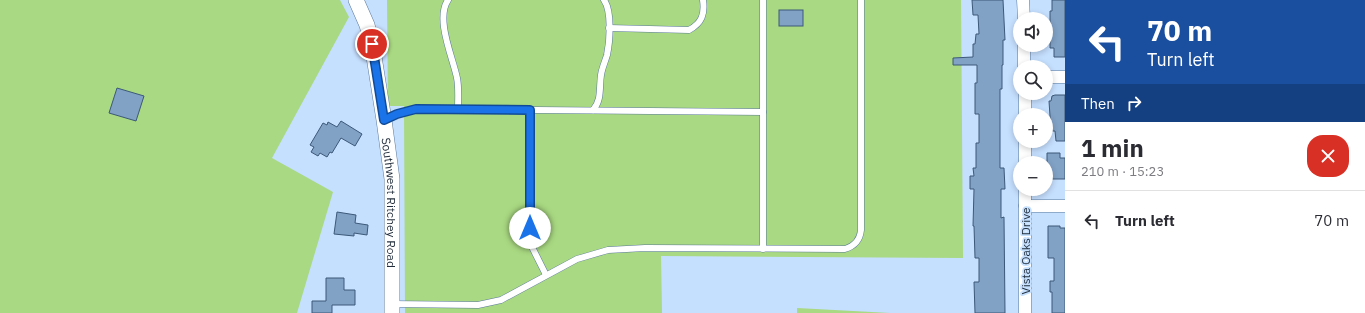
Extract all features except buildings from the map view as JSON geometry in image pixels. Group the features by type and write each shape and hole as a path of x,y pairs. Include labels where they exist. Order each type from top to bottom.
{"street":[{"name":"Southwest Ritchey Road","path":"356,0 370,36 390,166 392,195 392,309"},
{"path":"1023,0 1024,12"},
{"path":"1053,77 1065,77"},
{"name":"Vista Oaks Drive","path":"1025,196 1026,313"},
{"path":"1025,206 1065,206"}],"lane":[{"path":"448,0 443,12 449,51 458,79 458,109"},
{"path":"593,110 597,106 600,98 601,74 607,54 609,11 604,0"},
{"path":"609,28 689,30 697,26 701,20 703,0"},
{"path":"763,0 763,249"},
{"path":"392,309 478,305 501,300 577,259 608,250 645,248 845,249 855,245 860,236 861,0"},
{"path":"384,120 397,114 416,109 763,112"},
{"path":"530,110 530,228 533,249 546,275"}],"green space":[{"path":"0,0 340,0 349,17 272,158 333,192 297,313 0,313"},
{"path":"387,0 961,0 963,258 661,256 662,313 405,313 404,106 388,106"},
{"path":"797,308 890,313 797,313"}],"route":[{"path":"372,44 384,120 397,114 416,109 530,110 530,228"}]}
